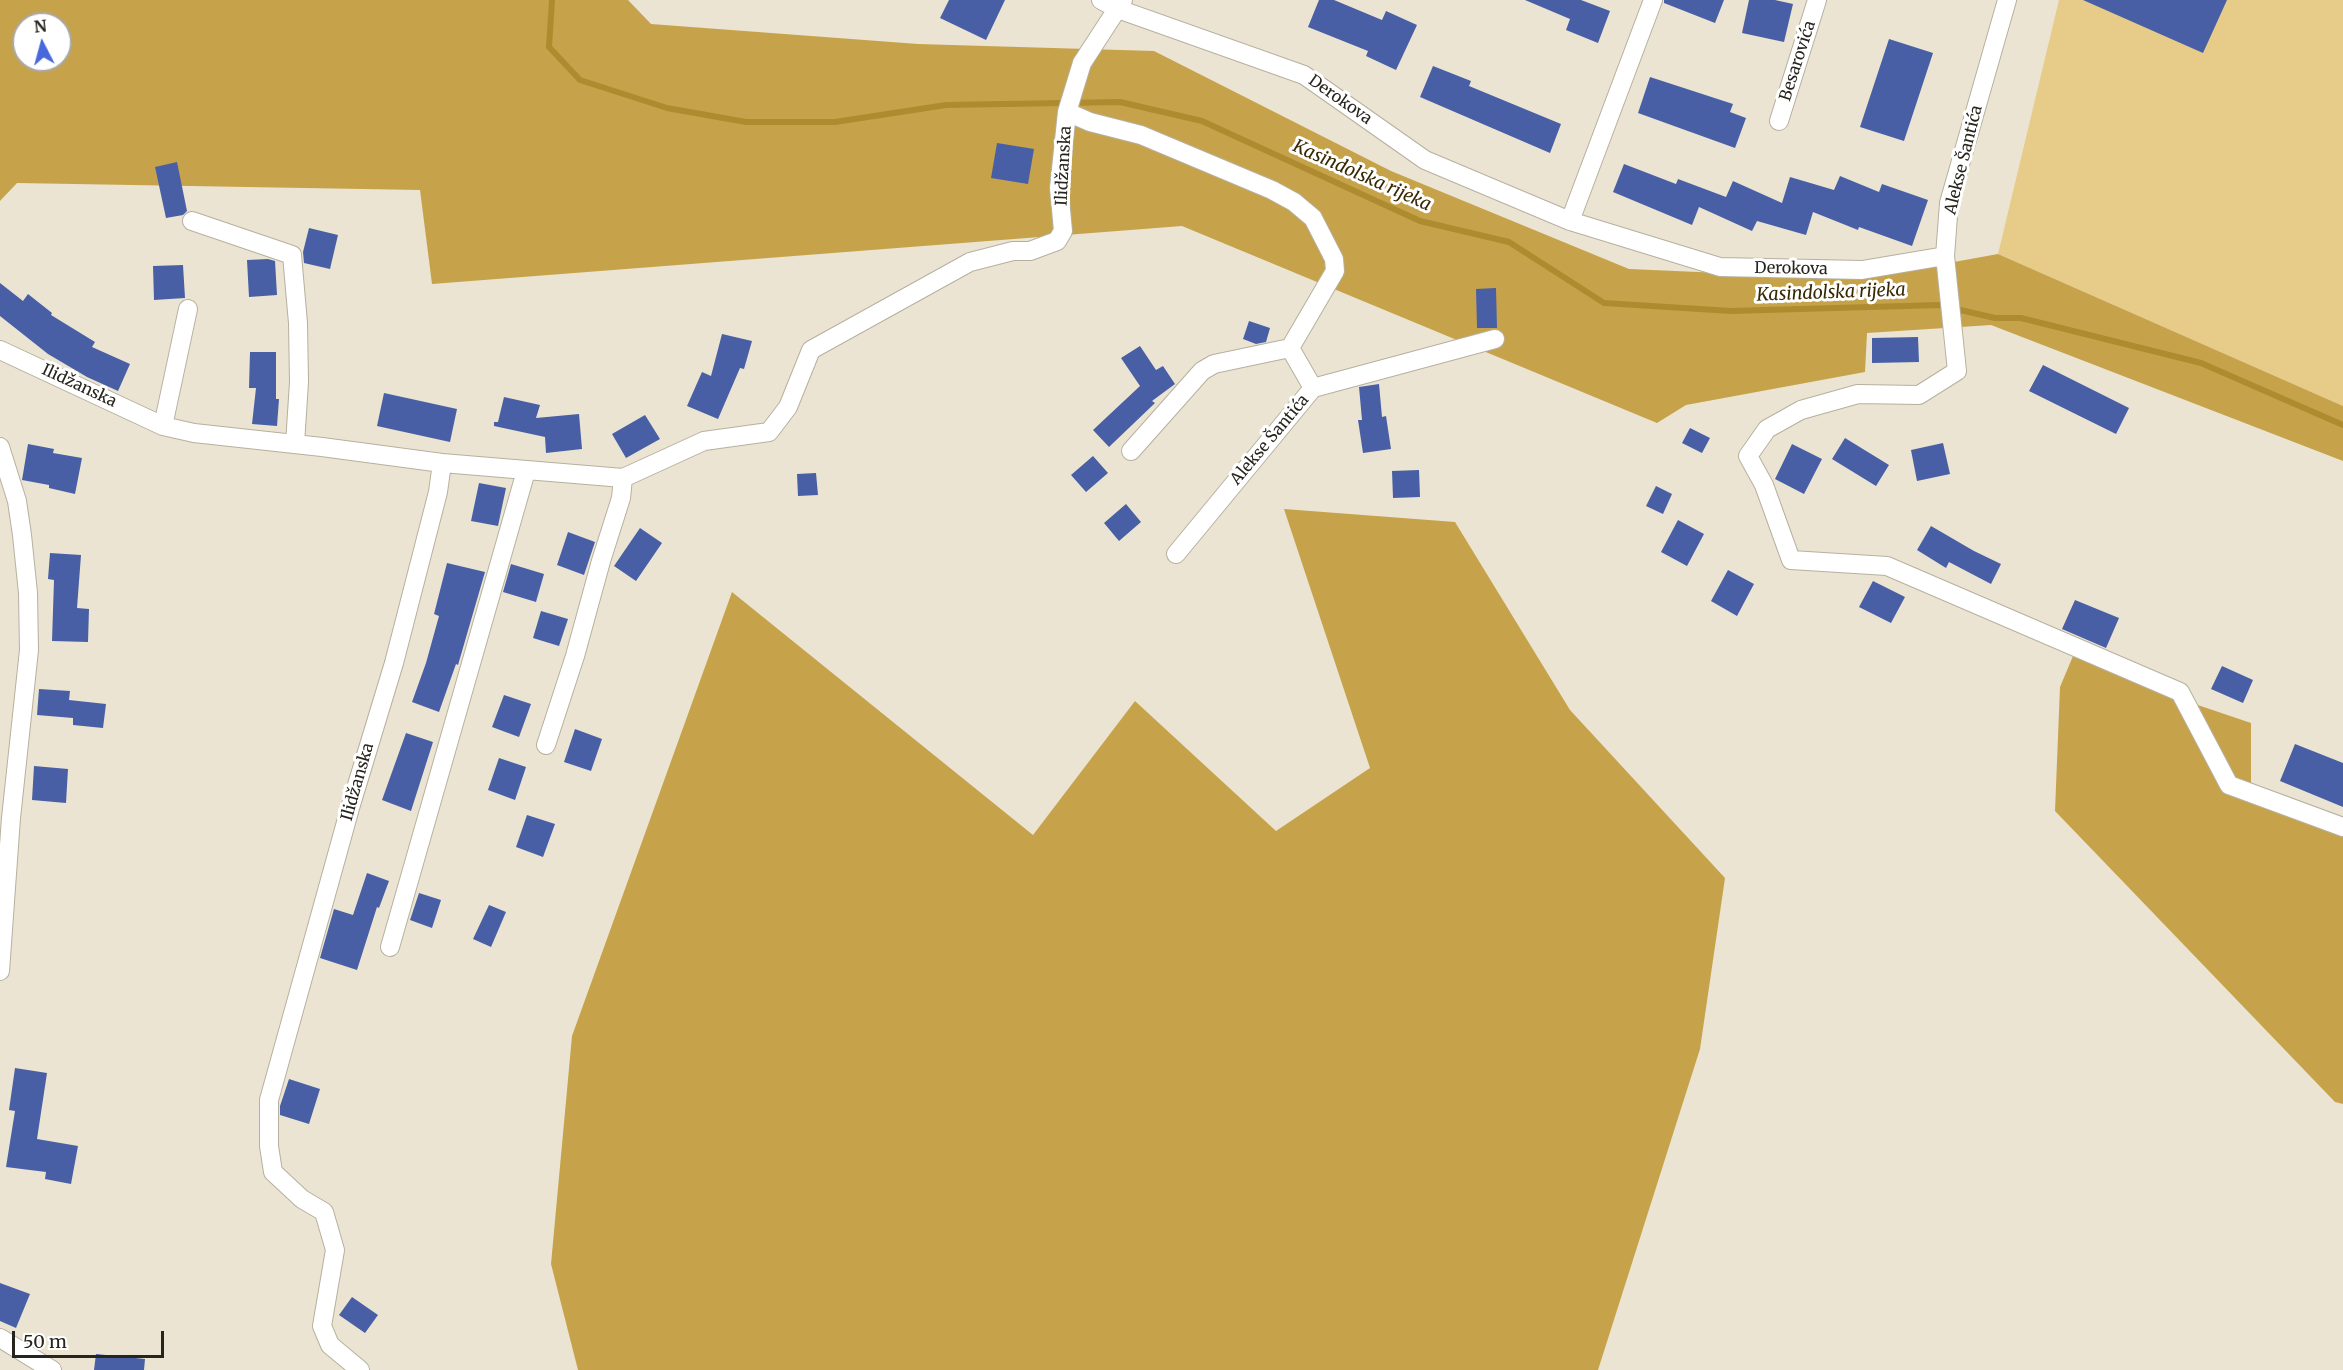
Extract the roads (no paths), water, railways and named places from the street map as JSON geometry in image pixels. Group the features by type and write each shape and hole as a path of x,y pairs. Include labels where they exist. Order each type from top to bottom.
{"street":[{"name":"Derokova","path":"1101,0 1120,5 1304,75 1425,160 1570,221 1720,267 1862,270 1945,256"},
{"path":"1570,221 1653,0"},
{"name":"Besarovića","path":"1779,121 1817,0"},
{"name":"Alekse Šantića","path":"2007,0 1949,203 1945,256 1957,370 1919,395 1858,394 1801,410 1767,429 1748,456 1764,485 1791,560 1887,566 2180,692 2229,785 2343,827"},
{"path":"1068,112 1082,63 1120,5"},
{"name":"Ilidžanska","path":"0,350 163,426 194,433 442,464 623,478 704,441 769,432 788,407 811,350 970,262 1013,251 1030,251 1057,241 1063,231 1059,188 1068,112 1090,122 1141,135 1272,190 1294,202 1313,218 1330,249 1335,271 1290,348"},
{"path":"192,221 292,255 298,322 299,382 296,444"},
{"path":"163,426 188,309"},
{"name":"Alekse Šantića","path":"1176,554 1313,388 1495,339"},
{"path":"1131,450 1202,371 1214,364 1290,348 1313,388"},
{"path":"0,447 17,501 28,593 29,650 11,818 0,971"},
{"name":"Ilidžanska","path":"360,1370 330,1345 322,1326 335,1250 324,1212 302,1199 273,1172 269,1146 269,1100 350,808 397,651 438,492 442,464"},
{"path":"390,947 526,471"},
{"path":"546,745 575,656 621,498 623,478"},
{"path":"0,1338 52,1370"}],"waterway":[{"name":"Kasindolska rijeka","path":"552,0 549,47 580,80 667,108 746,122 835,122 946,105 1120,102 1202,121 1420,221 1509,242 1604,303 1731,311 1939,305 1995,318 2021,318 2201,363 2343,425"}]}
